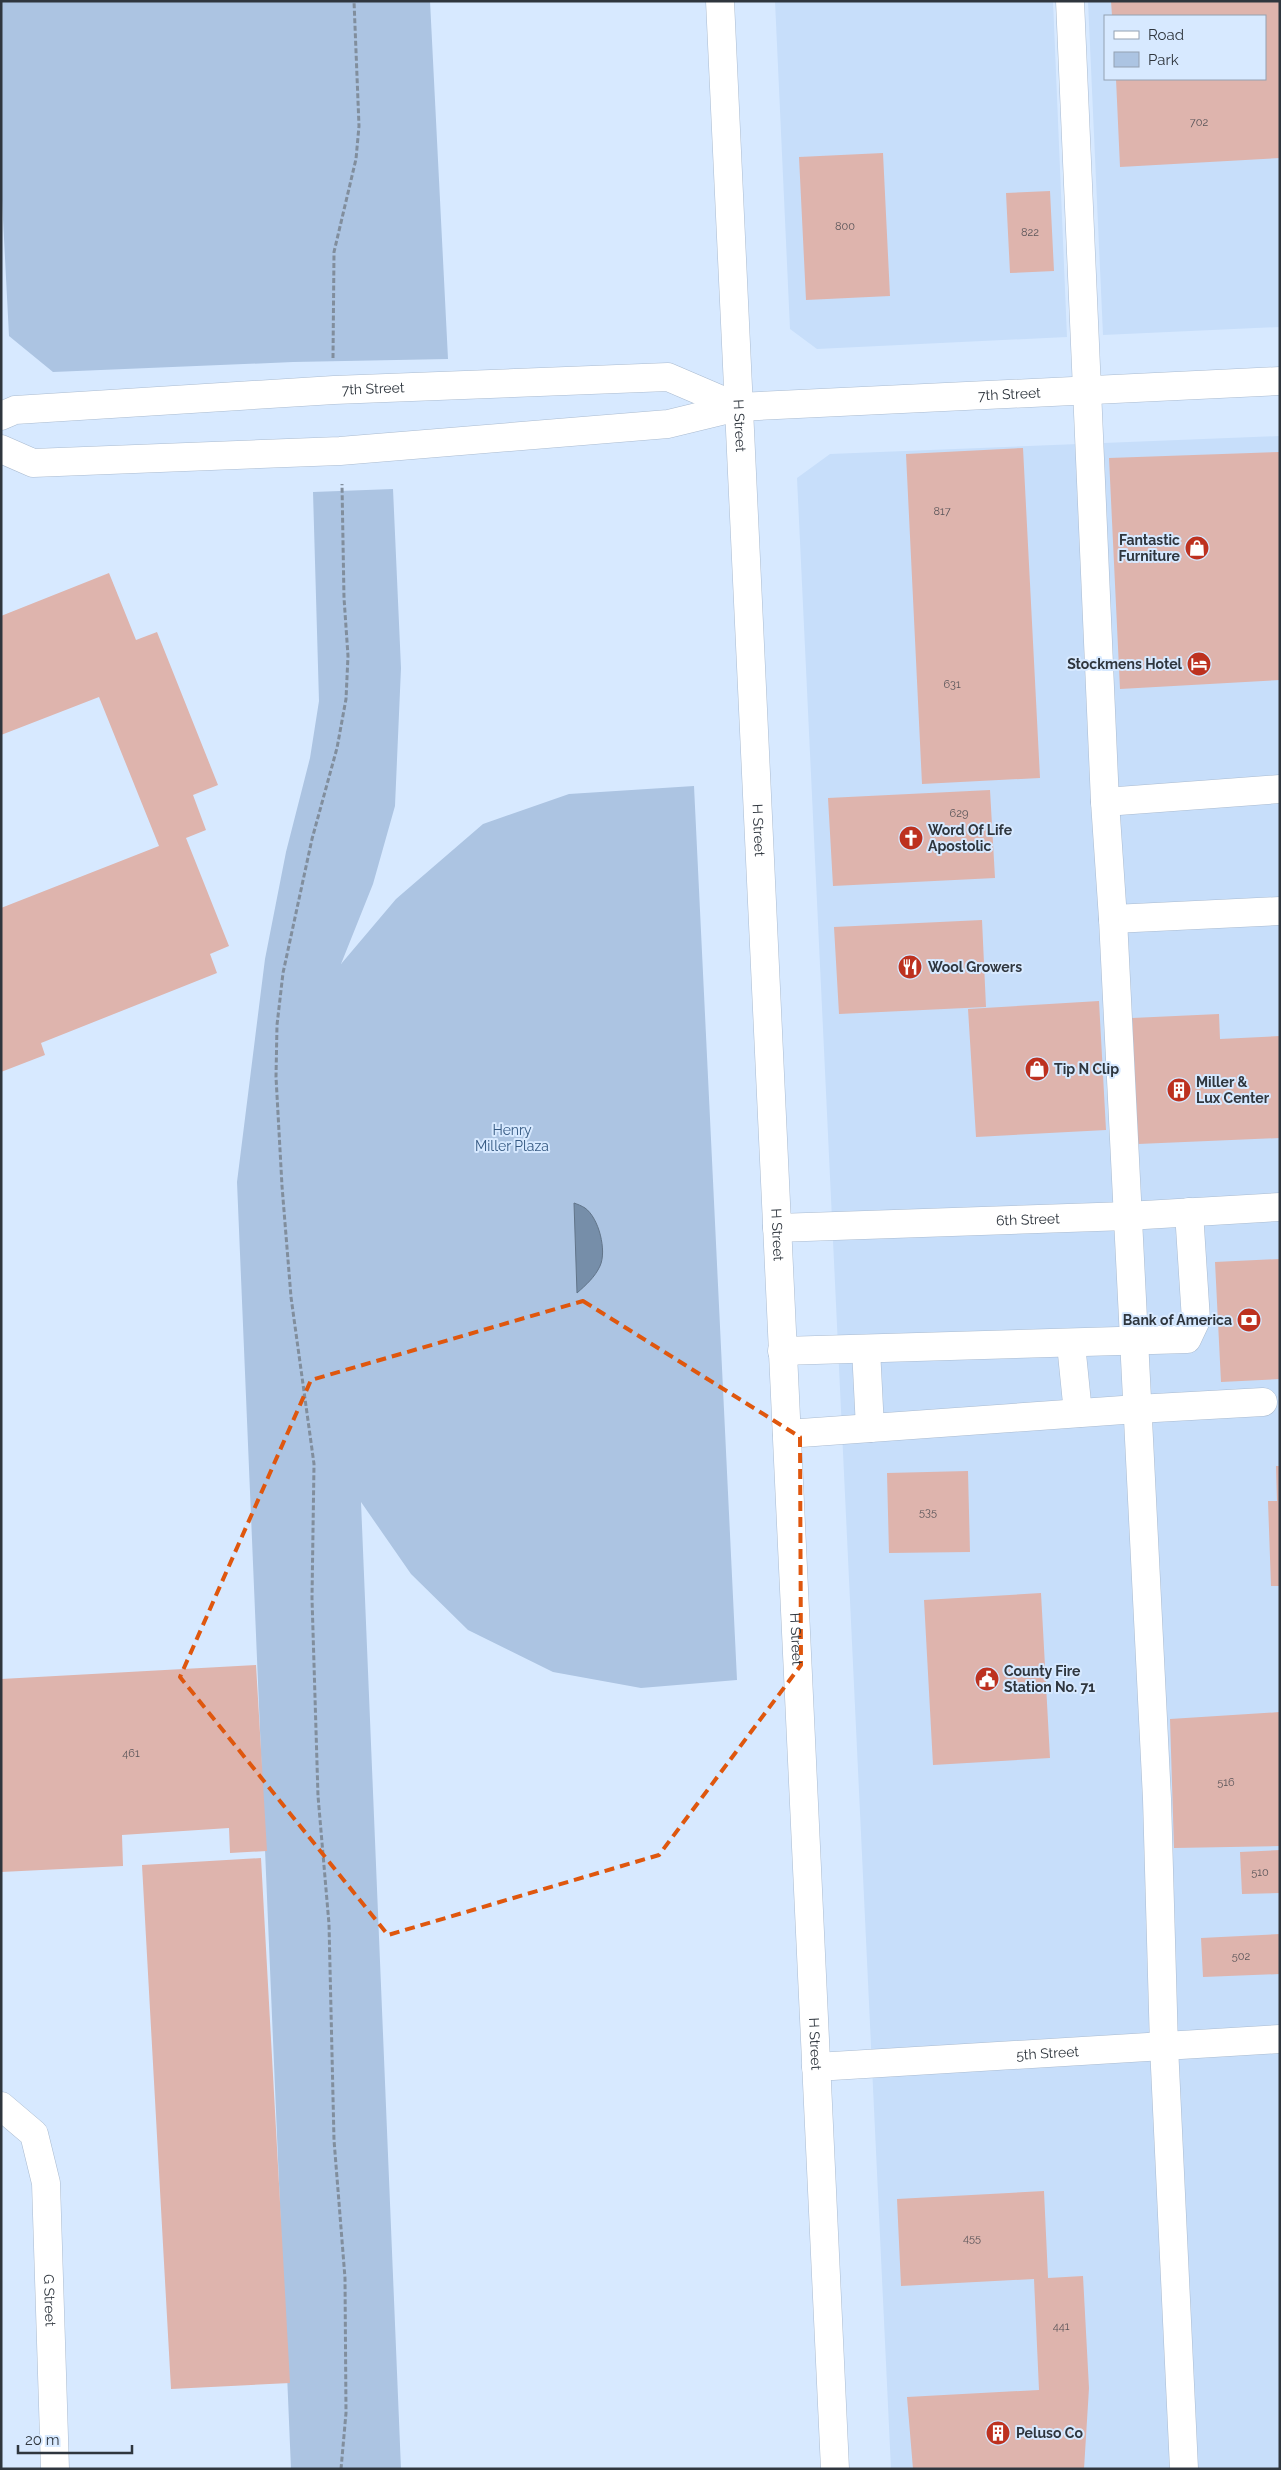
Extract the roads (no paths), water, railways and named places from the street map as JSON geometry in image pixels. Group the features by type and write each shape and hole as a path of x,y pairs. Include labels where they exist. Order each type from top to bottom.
{"street":[{"name":"H Street","path":"720,1 835,2469"},
{"path":"1070,1 1105,802 1113,919 1157,1799 1164,2046 1184,2469"},
{"name":"7th Street","path":"1,416 15,410 334,390 668,377 738,407"},
{"name":"7th Street","path":"1,449 33,463 340,451 668,424 738,407 1280,381"},
{"path":"1105,802 1280,789"},
{"path":"1113,919 1280,911"},
{"name":"6th Street","path":"777,1228 1127,1216 1280,1207"},
{"path":"782,1351 1071,1344 1187,1339 1196,1320 1189,1212"},
{"path":"1071,1344 1078,1413"},
{"path":"866,1349 870,1428"},
{"path":"787,1434 1263,1402"},
{"name":"5th Street","path":"816,2066 1280,2039"},
{"name":"G Street","path":"1,2106 34,2134 46,2183 55,2469"}],"place":[{"name":"Fantastic Furniture","path":"1197,548"},
{"name":"Stockmens Hotel","path":"1199,664"},
{"name":"Word Of Life Apostolic","path":"911,838"},
{"name":"Wool Growers","path":"910,967"},
{"name":"Tip N Clip","path":"1037,1069"},
{"name":"Miller & Lux Center","path":"1179,1090"},
{"name":"Bank of America","path":"1249,1320"},
{"name":"County Fire Station No. 71","path":"987,1679"},
{"name":"Peluso Co","path":"998,2433"}],"park label":[{"name":"Henry Miller Plaza","path":"512,1138"}]}
